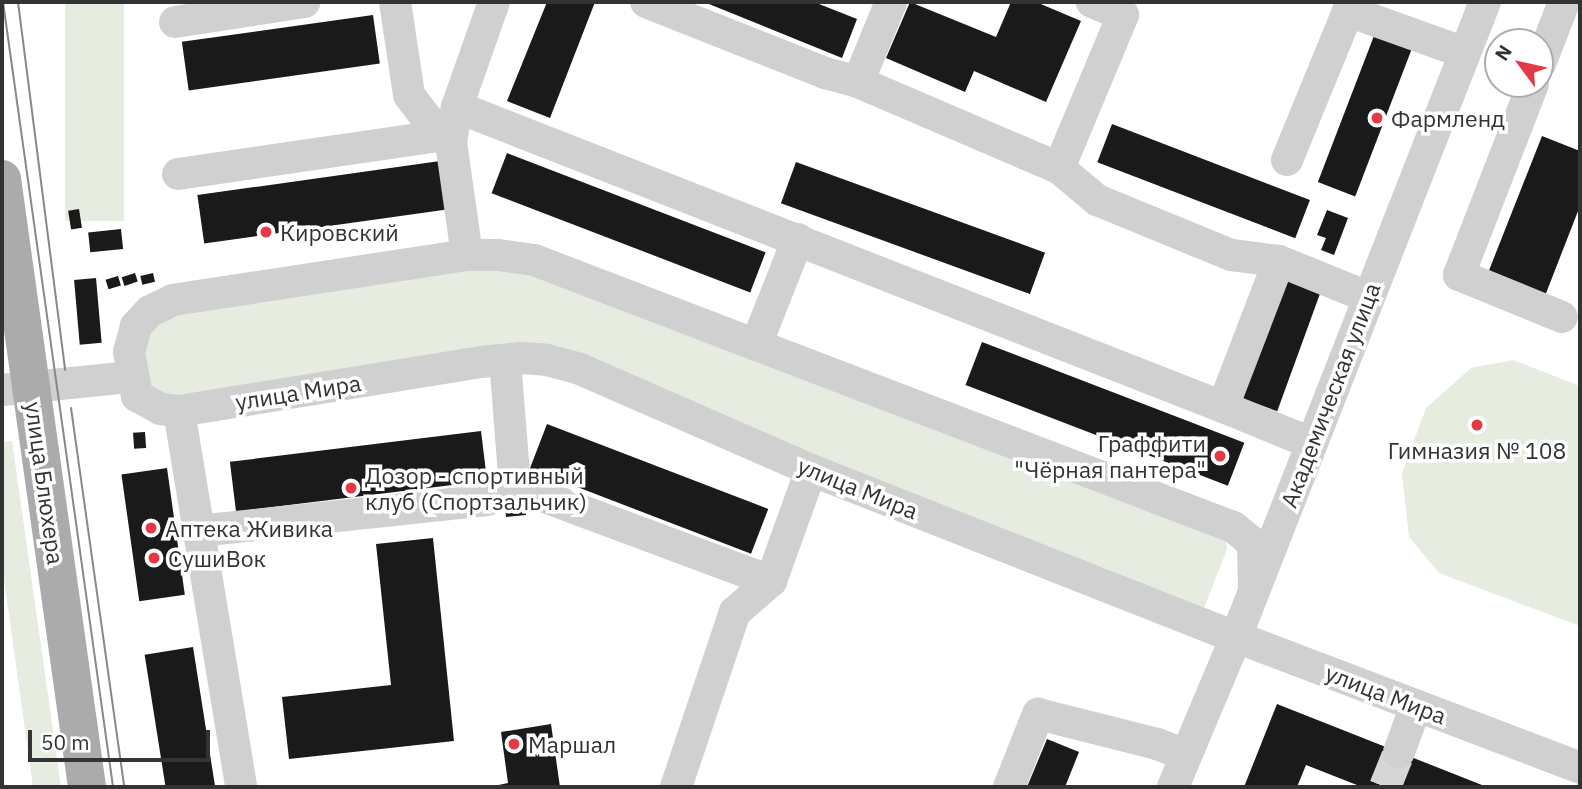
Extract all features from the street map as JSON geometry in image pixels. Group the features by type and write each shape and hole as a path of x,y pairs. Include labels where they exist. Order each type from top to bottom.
{"main road":[{"name":"улица Блюхера","path":"2,179 17,388 87,787"}],"street":[{"path":"175,22 304,2"},
{"path":"396,2 410,95 446,139 467,255"},
{"path":"446,139 494,2"},
{"path":"646,2 825,73 858,82 1059,168 1097,200 1231,254 1279,261 1368,297"},
{"path":"858,82 891,2"},
{"path":"1059,168 1123,15 1092,2"},
{"name":"Академическая улица","path":"1173,787 1236,637 1485,2"},
{"path":"1554,28 1564,2"},
{"path":"1287,160 1348,11 1465,53"},
{"path":"1528,98 1460,275 1562,317"},
{"path":"457,107 1311,443"},
{"path":"178,174 446,139"},
{"path":"756,345 798,239"},
{"path":"17,388 131,377 129,352 136,326 150,312 173,300 467,255 498,255 534,260 1233,527 1253,543 1254,588"},
{"path":"1223,407 1279,261"},
{"path":"505,360 516,486 771,581"},
{"name":"улица Мира","path":"131,377 137,396 160,409 179,411 505,360 547,360 580,369 811,470 1416,706 1568,773"},
{"path":"179,411 241,787"},
{"path":"676,787 735,612 771,581 811,470"},
{"path":"198,531 487,500"},
{"path":"1399,752 1416,706"},
{"path":"1009,787 1038,714 1157,744 1186,755"}],"shaded area":[{"path":"65,2 124,2 124,221 65,221"},
{"path":"498,255 1224,523 1227,549 1199,621 547,360 179,411 137,396 150,311"},
{"path":"1513,360 1580,386 1580,626 1439,573 1409,537 1402,473 1426,408 1471,368"},
{"path":"12,441 61,787 33,787 2,565 2,442"}],"building":[{"path":"547,2 595,2 550,118 507,101"},
{"path":"704,2 814,2 857,19 842,58"},
{"path":"910,2 996,37 1011,2 1036,2 1081,21 1046,102 974,71 965,92 886,58"},
{"path":"373,15 380,64 189,90 182,42"},
{"path":"1377,28 1414,42 1355,196 1318,182"},
{"path":"1112,124 1310,200 1295,238 1097,162"},
{"path":"1542,136 1580,151 1580,206 1543,301 1486,278"},
{"path":"507,153 766,252 750,292 492,193"},
{"path":"440,161 447,210 204,244 197,195"},
{"path":"796,162 1045,253 1030,294 781,203"},
{"path":"79,209 82,228 71,229 68,211"},
{"path":"1327,210 1348,218 1334,255 1321,250 1326,238 1317,235"},
{"path":"121,229 123,249 90,252 88,232"},
{"path":"135,273 138,282 124,286 122,277"},
{"path":"153,273 155,282 142,285 140,276"},
{"path":"1280,275 1321,290 1277,411 1236,396"},
{"path":"118,276 121,286 108,289 106,280"},
{"path":"96,278 102,343 80,345 74,280"},
{"path":"982,342 1244,443 1228,486 966,385"},
{"path":"547,424 768,509 751,554 530,469"},
{"path":"481,431 487,481 236,511 230,462"},
{"path":"145,432 146,448 134,449 133,433"},
{"path":"167,468 185,595 139,601 121,474"},
{"path":"524,496 526,515 506,517 504,498"},
{"path":"433,538 454,741 289,759 282,697 391,685 376,544"},
{"path":"193,647 215,787 166,787 145,655"},
{"path":"1277,704 1487,787 1362,787 1306,765 1297,787 1244,787"},
{"path":"551,724 560,787 489,787 508,783 501,732"},
{"path":"1047,739 1079,752 1065,787 1027,787"}],"tunnel":[{"path":"1385,787 1399,752"}],"tram line":[{"path":"3,2 113,787"},
{"path":"18,2 65,370"},
{"path":"71,408 124,787"}],"place":[{"name":"Фармленд","path":"1377,118"},
{"name":"Кировский","path":"266,232"},
{"name":"Гимназия № 108","path":"1477,425"},
{"name":"Граффити \"Чёрная пантера\"","path":"1220,456"},
{"name":"Дозор - спортивный клуб (Спортзальчик)","path":"351,488"},
{"name":"Аптека Живика","path":"151,528"},
{"name":"СушиВок","path":"154,558"},
{"name":"Маршал","path":"514,744"}]}
